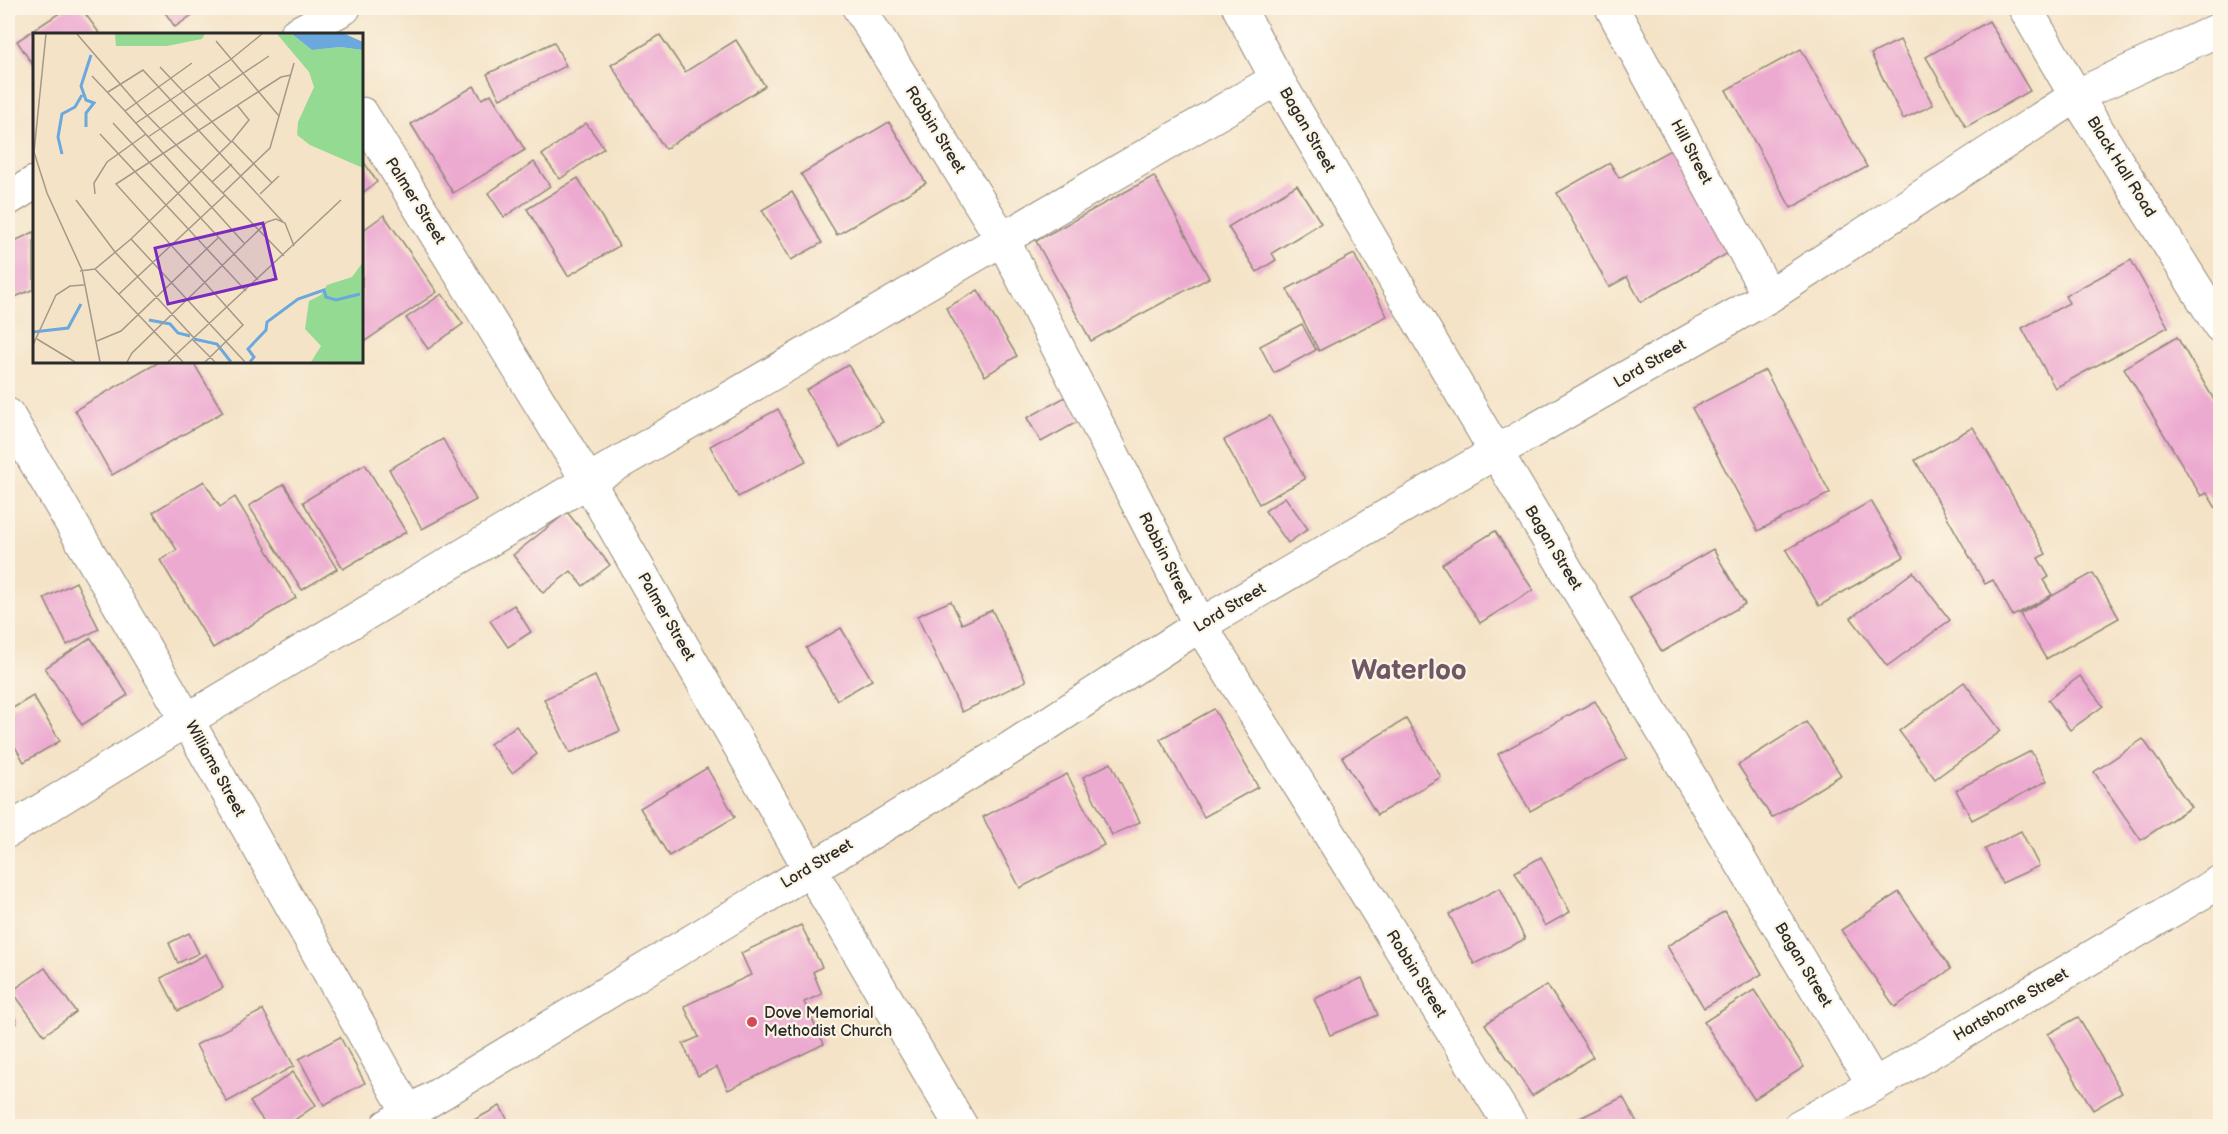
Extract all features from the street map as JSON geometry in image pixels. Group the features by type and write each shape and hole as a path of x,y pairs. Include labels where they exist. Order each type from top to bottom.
{"street":[{"path":"304,26 344,8"},
{"name":"Robbin Street","path":"859,8 1003,240 1200,625 1511,1126"},
{"name":"Bagan Street","path":"1239,8 1277,79 1496,452 1874,1085"},
{"name":"Hill Street","path":"1612,8 1769,296"},
{"name":"Black Hall Road","path":"2025,8 2076,96 2220,326"},
{"name":"Lord Street","path":"404,1122 810,868 1006,751 1200,625 1769,296 2076,96 2220,29"},
{"path":"8,831 187,720 588,481 1277,79"},
{"name":"Palmer Street","path":"363,116 588,481 961,1126"},
{"path":"8,199 33,184"},
{"name":"Williams Street","path":"8,415 187,720 404,1122"},
{"name":"Hartshorne Street","path":"1800,1126 2220,882"}],"building":[{"path":"67,8 81,8 99,33 33,33 33,65 17,41"},
{"path":"162,8 202,8 175,27"},
{"path":"1989,21 2030,91 1966,127 1926,57"},
{"path":"660,35 685,72 736,40 765,86 665,149 611,65"},
{"path":"1900,40 1933,105 1903,119 1871,54"},
{"path":"554,42 566,66 500,99 487,74"},
{"path":"1801,49 1867,167 1791,208 1726,90"},
{"path":"474,86 482,99 491,94 525,150 453,193 411,124"},
{"path":"889,122 926,183 837,235 801,174"},
{"path":"586,123 604,148 560,179 542,155"},
{"path":"1674,148 1732,251 1641,302 1627,277 1609,287 1557,193 1610,163 1619,178"},
{"path":"363,161 377,182 363,192"},
{"path":"534,162 550,186 504,217 488,193"},
{"path":"1154,176 1209,278 1091,341 1036,241"},
{"path":"578,178 619,246 568,276 527,209"},
{"path":"1297,185 1321,223 1272,253 1276,260 1257,272 1228,227"},
{"path":"792,192 822,243 791,260 762,210"},
{"path":"384,215 437,292 363,342 363,230"},
{"path":"33,232 33,289 8,300 8,244"},
{"path":"1354,254 1387,316 1319,351 1287,289"},
{"path":"2131,260 2168,327 2055,388 2022,328 2069,303 2065,296"},
{"path":"978,290 1017,356 985,376 946,308"},
{"path":"442,294 463,324 428,349 406,318"},
{"path":"1302,324 1316,350 1274,373 1260,346"},
{"path":"2177,337 2220,410 2220,515 2207,493 2201,496 2124,368"},
{"path":"157,363 194,363 223,412 112,475 75,410"},
{"path":"848,365 883,422 840,447 806,390"},
{"path":"1765,370 1830,493 1758,531 1692,408"},
{"path":"1067,396 1081,420 1041,442 1027,418"},
{"path":"778,409 806,461 738,497 710,446"},
{"path":"1270,416 1305,479 1259,504 1224,440"},
{"path":"1973,427 2046,554 2038,558 2049,577 2043,580 2052,595 2013,616 1993,580 1985,584 1915,460"},
{"path":"443,439 476,500 422,529 389,469"},
{"path":"365,464 406,532 343,569 303,502"},
{"path":"204,481 220,507 235,497 296,598 213,648 160,560 177,550 153,512"},
{"path":"284,484 337,569 302,590 249,506"},
{"path":"1285,497 1308,529 1288,543 1265,511"},
{"path":"1871,501 1904,557 1819,606 1786,550"},
{"path":"567,512 610,565 583,586 571,571 543,593 513,555"},
{"path":"1495,531 1533,590 1480,623 1442,564"},
{"path":"1713,549 1745,604 1662,652 1629,597"},
{"path":"1913,572 1950,620 1887,666 1851,618"},
{"path":"2093,573 2119,618 2046,659 2020,614"},
{"path":"76,582 99,629 67,645 44,598"},
{"path":"951,601 962,624 992,610 1026,681 962,712 917,616"},
{"path":"514,605 531,632 508,647 490,621"},
{"path":"841,628 872,680 837,700 806,648"},
{"path":"91,638 128,695 82,725 45,668"},
{"path":"595,676 620,731 570,753 544,699"},
{"path":"2080,676 2103,706 2070,730 2048,700"},
{"path":"1964,682 2001,731 1935,779 1899,731"},
{"path":"33,696 60,741 24,762 8,735 8,711"},
{"path":"1595,701 1627,758 1530,811 1498,754"},
{"path":"1214,709 1258,787 1204,817 1160,739"},
{"path":"1406,719 1441,777 1377,815 1342,757"},
{"path":"1806,722 1841,775 1772,818 1738,765"},
{"path":"516,726 537,754 512,773 490,744"},
{"path":"2143,739 2191,807 2141,840 2094,772"},
{"path":"2031,751 2047,781 1972,820 1956,790"},
{"path":"1111,763 1140,822 1112,835 1083,777"},
{"path":"707,768 735,817 669,856 640,808"},
{"path":"1067,774 1104,845 1020,888 983,817"},
{"path":"2021,831 2039,866 2002,883 1985,849"},
{"path":"1541,857 1570,912 1545,926 1515,872"},
{"path":"1500,888 1525,939 1474,964 1449,914"},
{"path":"1899,892 1951,969 1895,1007 1841,930"},
{"path":"1725,911 1762,974 1704,1008 1667,946"},
{"name":"Dove Memorial Methodist Church","path":"801,925 822,967 813,972 822,994 804,1002 824,1044 728,1090 717,1067 698,1076 683,1044 699,1037 684,1006 751,975 741,953"},
{"path":"189,933 199,953 178,963 169,943"},
{"path":"206,954 223,988 178,1011 161,978"},
{"path":"45,968 76,1012 44,1035 12,991"},
{"path":"1362,978 1378,1015 1330,1035 1314,999"},
{"path":"1547,985 1593,1057 1532,1096 1485,1024"},
{"path":"1754,990 1804,1067 1754,1099 1704,1022"},
{"path":"8,1002 17,1023 8,1028"},
{"path":"263,1010 294,1066 227,1102 196,1045"},
{"path":"2078,1017 2122,1093 2093,1110 2048,1034"},
{"path":"340,1037 365,1083 324,1105 299,1059"},
{"path":"293,1072 316,1105 286,1126 267,1126 250,1102"},
{"path":"1623,1097 1639,1126 1564,1126"},
{"path":"500,1106 511,1126 463,1126"}],"place":[{"name":"Dove Memorial Methodist Church","path":"752,1022"}],"district":[{"name":"Waterloo","path":"1409,670"}]}
